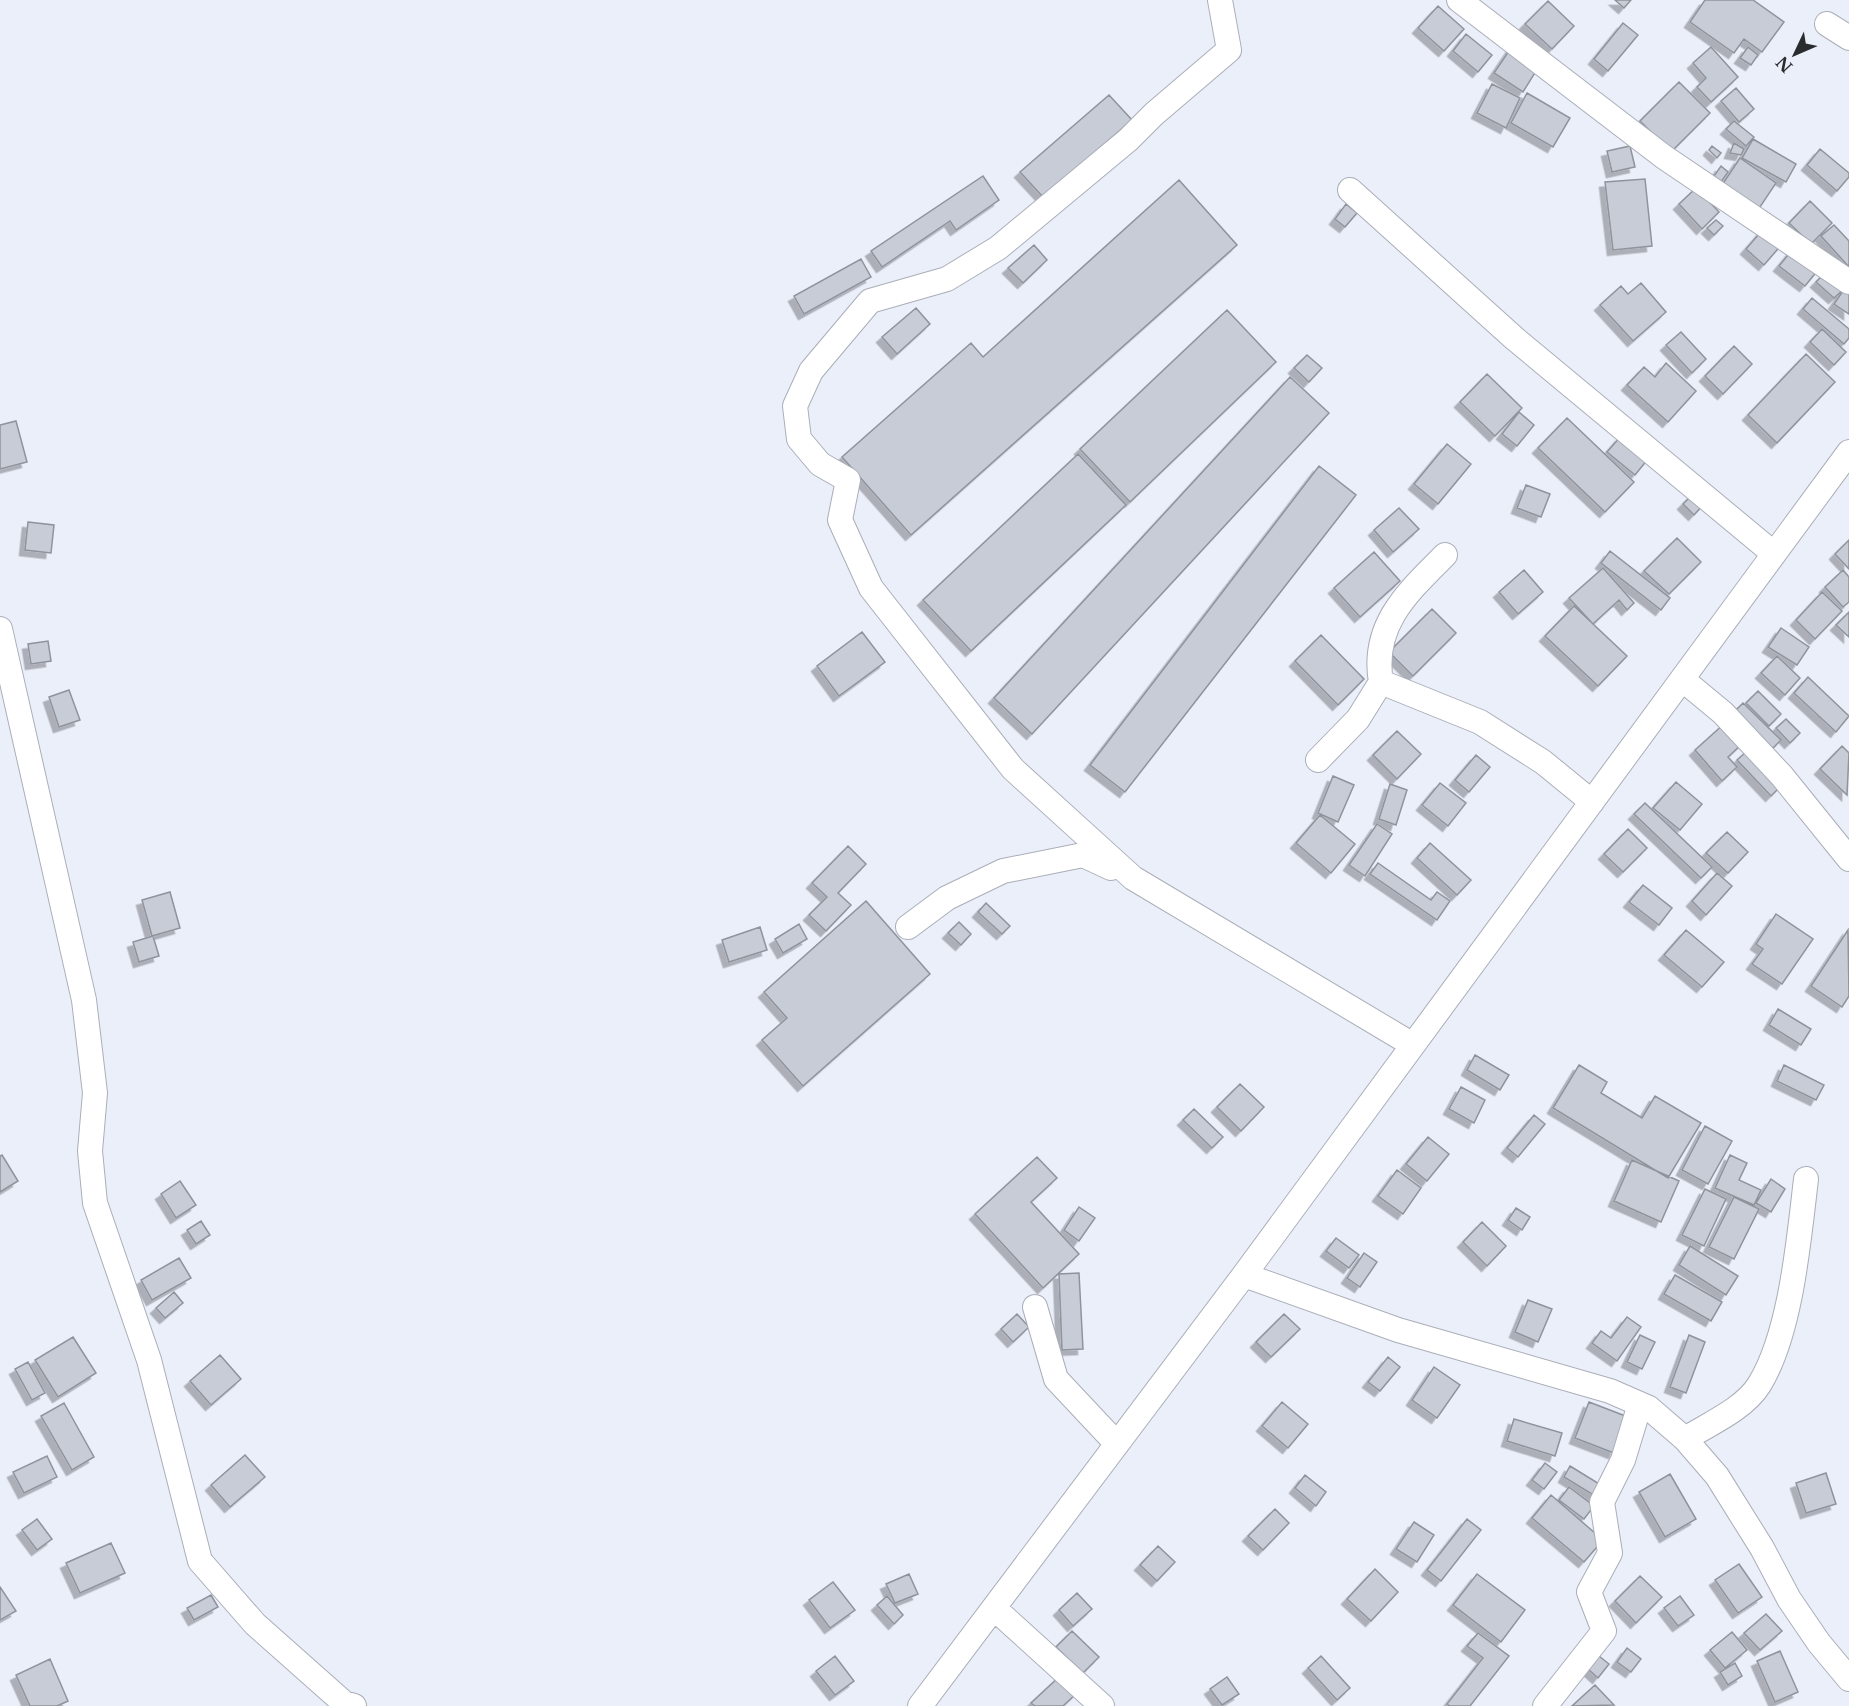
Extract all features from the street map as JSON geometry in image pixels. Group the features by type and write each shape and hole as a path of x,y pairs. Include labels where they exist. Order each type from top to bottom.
{"street":[{"path":"1133,878 1013,770 871,588 840,520 848,480 820,464 799,439 795,406 812,371 870,301 947,279 998,248 1128,140 1154,114 1229,50 1220,0"},
{"path":"1459,0 1664,157 1849,282"},
{"path":"1827,24 1849,38"},
{"path":"1350,190 1514,338 1773,553"},
{"path":"920,1706 1245,1275 1849,452"},
{"path":"1318,760 1358,719 1381,682 1377,663 1383,633 1403,597 1445,555"},
{"path":"0,629 84,1000 95,1093 90,1151 95,1203 149,1360 200,1561 255,1624 344,1703 354,1706"},
{"path":"1682,679 1723,713 1782,776 1849,859"},
{"path":"1381,682 1480,722 1543,762 1592,802"},
{"path":"908,927 947,898 1003,871 1083,855 1133,878 1413,1045"},
{"path":"1685,1439 1735,1408 1759,1386 1782,1325 1797,1259 1806,1179"},
{"path":"1245,1275 1398,1330 1610,1391 1649,1408 1685,1439 1717,1476 1762,1548 1789,1599 1845,1665"},
{"path":"1035,1306 1056,1379 1117,1444"},
{"path":"1545,1706 1604,1632 1589,1592 1610,1553 1602,1502 1623,1460 1641,1404"},
{"path":"994,1608 1102,1706"}],"building":[{"path":"1615,0 1631,0 1624,8"},
{"path":"1705,0 1753,0 1784,22 1762,52 1744,39 1734,53 1690,22"},
{"path":"1548,1 1574,26 1552,49 1525,24"},
{"path":"1438,6 1464,29 1444,51 1418,28"},
{"path":"1623,23 1638,35 1608,71 1594,59"},
{"path":"1466,34 1492,55 1478,72 1453,51"},
{"path":"1513,45 1541,63 1523,92 1494,73"},
{"path":"1711,47 1738,77 1711,102 1697,87 1706,78 1693,63"},
{"path":"1748,47 1758,55 1751,65 1740,58"},
{"path":"1679,82 1710,113 1671,152 1640,121"},
{"path":"1492,84 1520,98 1506,128 1477,113"},
{"path":"1736,88 1754,109 1739,122 1721,101"},
{"path":"1527,93 1570,118 1553,147 1511,123"},
{"path":"1109,95 1132,120 1043,197 1020,172"},
{"path":"1734,121 1754,137 1746,146 1726,129"},
{"path":"1753,139 1796,164 1786,182 1742,158"},
{"path":"1734,143 1744,149 1741,155 1730,153"},
{"path":"1630,146 1635,167 1612,172 1607,151"},
{"path":"1712,146 1721,153 1717,158 1709,150"},
{"path":"1820,149 1849,173 1849,177 1837,191 1807,165"},
{"path":"1740,158 1776,183 1758,210 1722,185"},
{"path":"1721,166 1728,172 1721,182 1714,176"},
{"path":"983,176 999,200 956,230 950,221 882,267 871,251"},
{"path":"1645,179 1652,246 1613,250 1605,182"},
{"path":"1179,180 1237,245 911,535 842,457 971,343 983,357"},
{"path":"1696,188 1719,212 1702,229 1679,204"},
{"path":"1810,201 1832,223 1811,244 1789,223"},
{"path":"1346,204 1357,213 1345,227 1335,219"},
{"path":"1716,220 1723,226 1714,235 1707,228"},
{"path":"1834,225 1849,241 1849,267 1821,236"},
{"path":"1765,227 1783,243 1764,265 1746,249"},
{"path":"1034,245 1047,260 1023,283 1008,268"},
{"path":"1792,250 1818,270 1805,286 1779,266"},
{"path":"861,259 871,277 804,314 794,296"},
{"path":"1826,272 1844,289 1834,298 1816,282"},
{"path":"1641,283 1666,312 1633,341 1600,305 1621,286 1628,294"},
{"path":"1845,288 1849,290 1849,314 1834,304"},
{"path":"1812,298 1849,329 1849,338 1844,344 1803,309"},
{"path":"916,308 930,324 897,354 882,337"},
{"path":"1227,310 1276,362 1130,502 1080,449"},
{"path":"1822,329 1846,352 1834,365 1810,342"},
{"path":"1681,332 1706,359 1692,373 1666,345"},
{"path":"1734,346 1752,364 1723,394 1705,376"},
{"path":"1806,354 1835,382 1777,443 1748,415"},
{"path":"1307,355 1322,368 1309,382 1294,368"},
{"path":"1666,363 1696,391 1668,422 1627,385 1644,367 1655,377"},
{"path":"1487,374 1522,408 1495,436 1460,402"},
{"path":"1290,377 1329,413 1032,734 994,698"},
{"path":"1519,412 1534,425 1517,446 1502,434"},
{"path":"1567,418 1634,482 1605,512 1538,448"},
{"path":"16,421 27,462 0,469 0,425"},
{"path":"1621,436 1648,459 1635,475 1607,452"},
{"path":"1447,444 1471,464 1438,504 1414,484"},
{"path":"1078,454 1126,505 971,651 923,600"},
{"path":"1319,466 1356,495 1125,792 1090,765"},
{"path":"1526,485 1550,494 1541,517 1517,508"},
{"path":"1693,494 1704,504 1694,515 1683,504"},
{"path":"1399,508 1419,529 1393,552 1374,530"},
{"path":"28,522 54,525 51,553 25,550"},
{"path":"1677,538 1701,562 1669,594 1644,571"},
{"path":"1849,540 1849,569 1835,554"},
{"path":"1610,551 1670,598 1661,610 1601,563"},
{"path":"1374,552 1400,581 1360,617 1334,588"},
{"path":"1603,568 1634,603 1627,610 1619,600 1593,624 1569,598"},
{"path":"1524,570 1543,592 1518,614 1499,592"},
{"path":"1843,570 1849,577 1849,602 1843,607 1825,587"},
{"path":"1822,592 1842,611 1815,639 1796,620"},
{"path":"1574,606 1627,656 1598,686 1545,636"},
{"path":"1432,609 1456,633 1413,676 1389,652"},
{"path":"1849,612 1849,637 1836,625"},
{"path":"1781,628 1809,647 1797,665 1768,647"},
{"path":"862,632 885,662 839,696 817,666"},
{"path":"1321,635 1364,679 1338,705 1295,661"},
{"path":"48,641 51,661 31,664 28,644"},
{"path":"1777,656 1800,678 1785,695 1761,673"},
{"path":"1808,677 1849,716 1836,732 1794,693"},
{"path":"69,690 80,720 59,727 49,697"},
{"path":"1758,691 1781,714 1769,726 1746,703"},
{"path":"1743,703 1781,740 1769,752 1731,715"},
{"path":"1786,719 1800,733 1790,743 1776,728"},
{"path":"1725,723 1743,743 1728,757 1737,767 1722,781 1695,750"},
{"path":"1397,731 1421,754 1397,779 1373,755"},
{"path":"1842,746 1849,753 1847,795 1820,769"},
{"path":"1747,751 1780,787 1771,796 1737,760"},
{"path":"1476,755 1490,767 1469,792 1455,780"},
{"path":"1333,776 1354,785 1338,822 1318,813"},
{"path":"1676,782 1702,804 1680,830 1653,808"},
{"path":"1440,783 1466,803 1448,826 1422,805"},
{"path":"1390,784 1407,790 1396,825 1379,819"},
{"path":"1645,803 1712,867 1701,878 1634,814"},
{"path":"1320,815 1355,844 1331,873 1296,843"},
{"path":"1377,824 1392,834 1365,876 1349,865"},
{"path":"1628,829 1647,848 1623,872 1604,854"},
{"path":"1727,832 1748,852 1728,873 1706,853"},
{"path":"1430,843 1471,880 1457,895 1417,858"},
{"path":"848,846 866,864 838,893 851,905 826,931 809,915 827,897 812,883"},
{"path":"1378,863 1431,900 1437,892 1450,901 1437,920 1370,874"},
{"path":"1717,873 1732,886 1706,915 1692,901"},
{"path":"1643,885 1672,908 1659,925 1629,902"},
{"path":"170,892 180,928 152,936 142,900"},
{"path":"866,901 930,974 803,1086 762,1040 787,1018 764,992"},
{"path":"986,903 1010,926 1002,934 978,912"},
{"path":"1776,914 1813,939 1782,984 1752,964 1763,949 1756,944"},
{"path":"959,922 971,934 961,945 948,933"},
{"path":"799,924 807,939 783,953 775,939"},
{"path":"760,927 767,950 729,962 722,940"},
{"path":"1686,930 1724,962 1702,987 1664,955"},
{"path":"1848,930 1849,996 1842,1007 1811,986"},
{"path":"153,936 159,956 139,962 133,942"},
{"path":"1778,1009 1811,1029 1801,1045 1769,1025"},
{"path":"1475,1055 1509,1075 1500,1090 1467,1070"},
{"path":"1579,1065 1607,1082 1601,1093 1642,1118 1655,1096 1701,1123 1668,1178 1553,1108"},
{"path":"1784,1065 1824,1085 1816,1100 1777,1081"},
{"path":"1240,1084 1264,1107 1241,1131 1217,1107"},
{"path":"1461,1087 1485,1100 1474,1123 1449,1109"},
{"path":"1194,1109 1223,1137 1212,1148 1183,1120"},
{"path":"1534,1115 1545,1124 1518,1157 1507,1148"},
{"path":"1705,1126 1732,1141 1708,1184 1682,1170"},
{"path":"1428,1137 1449,1154 1427,1181 1406,1164"},
{"path":"2,1155 18,1181 0,1192 0,1156"},
{"path":"1730,1155 1747,1163 1739,1180 1761,1190 1754,1205 1715,1188"},
{"path":"1037,1157 1057,1178 1031,1202 1079,1254 1043,1288 975,1214"},
{"path":"1632,1160 1679,1181 1661,1222 1614,1201"},
{"path":"1397,1170 1421,1188 1403,1214 1378,1196"},
{"path":"1771,1179 1785,1189 1771,1212 1756,1203"},
{"path":"180,1181 196,1205 176,1218 161,1194"},
{"path":"1705,1189 1726,1199 1704,1246 1682,1235"},
{"path":"1734,1197 1759,1209 1734,1259 1709,1247"},
{"path":"1079,1207 1095,1218 1079,1241 1064,1230"},
{"path":"1516,1208 1530,1217 1522,1230 1508,1220"},
{"path":"201,1221 210,1235 196,1244 187,1230"},
{"path":"1482,1222 1506,1246 1487,1266 1463,1242"},
{"path":"1336,1238 1359,1255 1349,1268 1326,1251"},
{"path":"1690,1246 1738,1276 1726,1295 1679,1265"},
{"path":"1364,1253 1377,1262 1360,1287 1347,1278"},
{"path":"179,1258 191,1278 152,1300 141,1280"},
{"path":"1079,1273 1083,1349 1062,1350 1059,1274"},
{"path":"1675,1275 1722,1302 1711,1321 1664,1294"},
{"path":"174,1292 183,1303 165,1318 156,1308"},
{"path":"1528,1300 1552,1309 1538,1342 1515,1332"},
{"path":"1017,1314 1029,1327 1013,1342 1001,1329"},
{"path":"1284,1314 1300,1329 1271,1357 1256,1342"},
{"path":"1627,1317 1641,1327 1617,1361 1592,1343 1601,1331 1611,1338"},
{"path":"1640,1335 1655,1342 1642,1369 1627,1362"},
{"path":"1689,1335 1705,1342 1686,1393 1670,1387"},
{"path":"73,1337 96,1373 58,1397 35,1360"},
{"path":"220,1355 241,1379 211,1405 190,1381"},
{"path":"1388,1357 1400,1367 1380,1391 1368,1382"},
{"path":"28,1362 45,1393 32,1400 15,1369"},
{"path":"1434,1367 1460,1385 1437,1418 1412,1400"},
{"path":"1282,1402 1308,1424 1288,1448 1262,1426"},
{"path":"1589,1402 1628,1417 1614,1453 1575,1438"},
{"path":"64,1403 94,1457 72,1470 41,1416"},
{"path":"1514,1419 1562,1433 1555,1456 1507,1441"},
{"path":"245,1455 265,1477 230,1507 211,1485"},
{"path":"47,1456 57,1477 24,1493 13,1472"},
{"path":"1545,1463 1557,1472 1544,1489 1532,1480"},
{"path":"1570,1466 1601,1485 1595,1496 1564,1477"},
{"path":"1826,1473 1836,1504 1806,1513 1796,1483"},
{"path":"1670,1474 1696,1519 1665,1537 1639,1492"},
{"path":"1305,1475 1326,1492 1316,1506 1295,1488"},
{"path":"1569,1487 1594,1506 1584,1519 1559,1500"},
{"path":"1551,1495 1603,1540 1584,1562 1532,1518"},
{"path":"1275,1509 1289,1523 1263,1550 1248,1536"},
{"path":"37,1519 52,1539 37,1550 22,1530"},
{"path":"1467,1519 1481,1530 1441,1581 1427,1570"},
{"path":"1414,1522 1434,1535 1417,1562 1396,1549"},
{"path":"111,1543 125,1573 80,1593 66,1563"},
{"path":"1158,1546 1175,1562 1157,1581 1140,1565"},
{"path":"1739,1564 1762,1597 1738,1613 1715,1580"},
{"path":"1375,1569 1398,1592 1371,1621 1347,1599"},
{"path":"909,1574 918,1594 895,1603 886,1584"},
{"path":"1477,1574 1525,1610 1501,1642 1453,1605"},
{"path":"1640,1576 1662,1597 1636,1623 1615,1601"},
{"path":"833,1582 855,1610 830,1628 809,1600"},
{"path":"0,1587 16,1611 0,1620"},
{"path":"1077,1593 1092,1609 1073,1626 1059,1610"},
{"path":"211,1595 218,1607 194,1620 187,1608"},
{"path":"887,1596 903,1615 894,1624 877,1605"},
{"path":"1680,1596 1694,1615 1678,1626 1664,1608"},
{"path":"1766,1614 1782,1631 1760,1650 1744,1633"},
{"path":"1072,1631 1099,1657 1083,1673 1056,1647"},
{"path":"1732,1632 1747,1650 1725,1668 1710,1650"},
{"path":"1478,1633 1509,1656 1470,1706 1450,1706 1447,1704 1483,1658 1467,1646"},
{"path":"1627,1648 1641,1659 1631,1672 1617,1662"},
{"path":"1780,1651 1798,1692 1775,1702 1757,1661"},
{"path":"835,1656 854,1681 835,1695 816,1671"},
{"path":"1321,1656 1350,1688 1337,1700 1308,1668"},
{"path":"1599,1656 1609,1664 1598,1678 1588,1669"},
{"path":"50,1659 68,1701 57,1706 30,1706 16,1675"},
{"path":"1735,1663 1742,1676 1728,1685 1720,1672"},
{"path":"1061,1675 1077,1693 1063,1706 1035,1706 1031,1703"},
{"path":"1227,1677 1239,1694 1222,1705 1210,1689"},
{"path":"1595,1685 1614,1705 1572,1706"}]}
